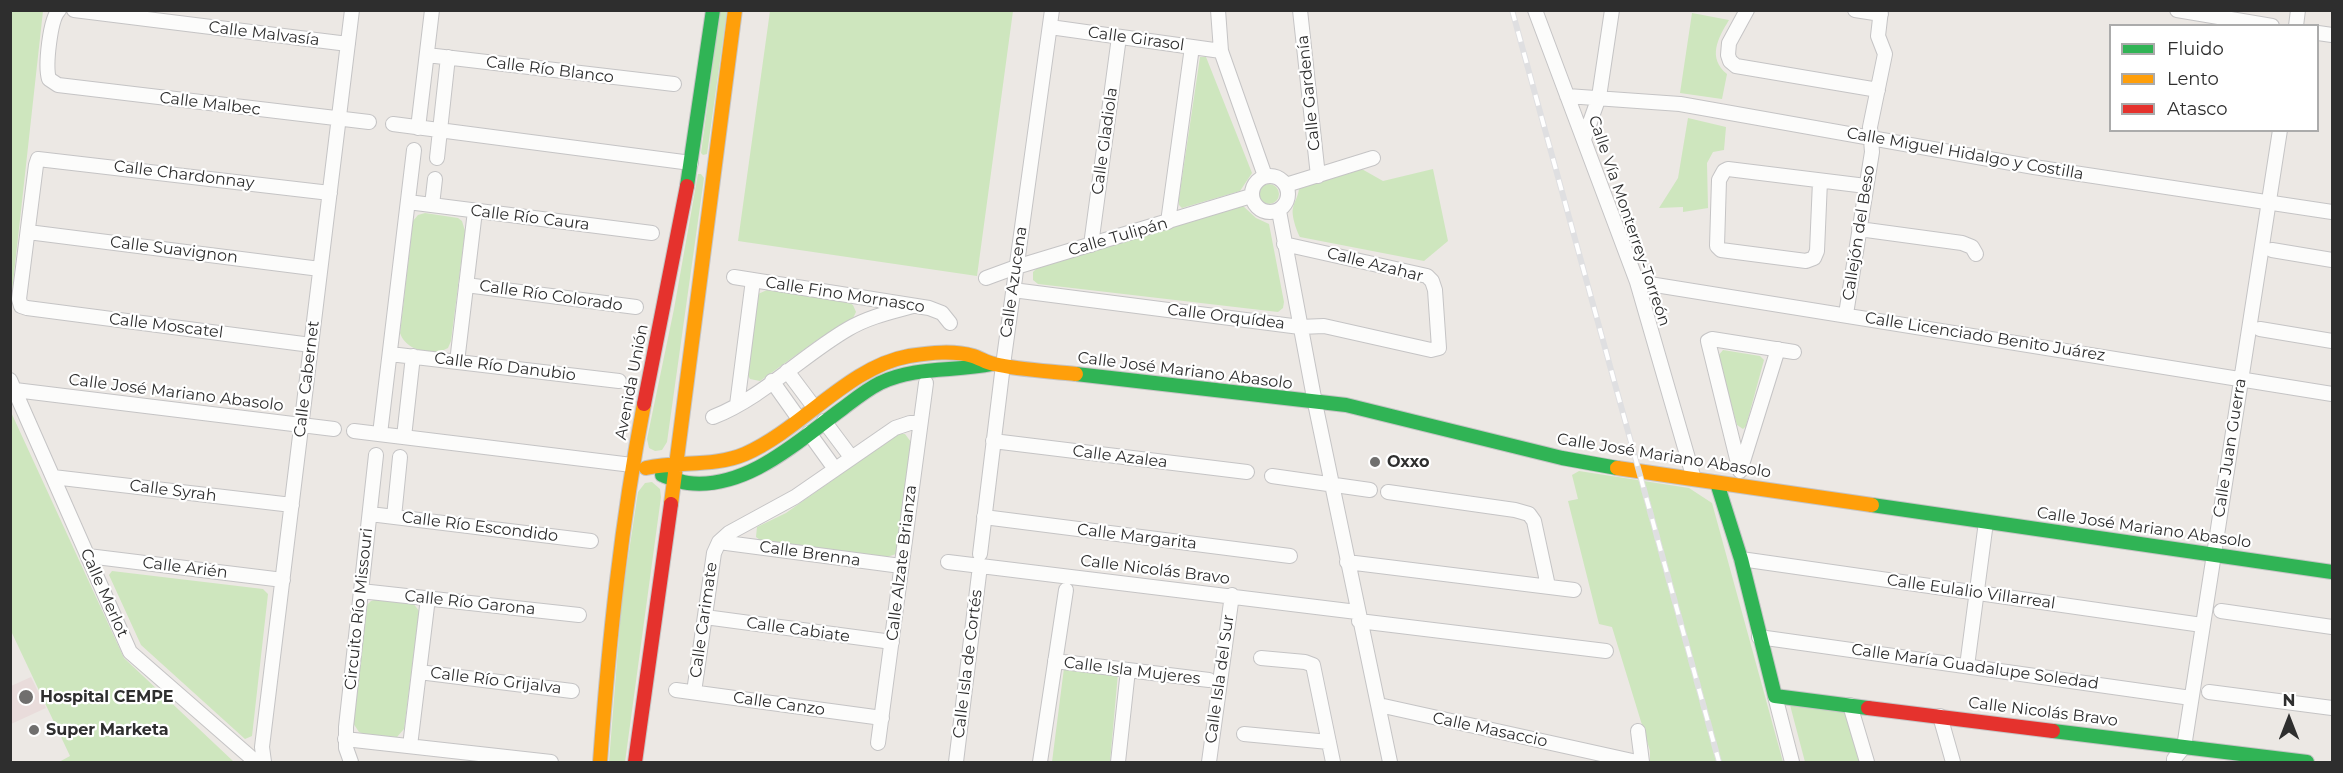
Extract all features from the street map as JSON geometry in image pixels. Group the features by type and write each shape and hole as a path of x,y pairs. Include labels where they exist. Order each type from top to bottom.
{"street":[{"name":"Calle Malbec","path":"59,10 53,21 47,71 51,82 64,86 369,122"},
{"name":"Calle Malvasía","path":"74,10 348,44"},
{"name":"Calle Cabernet","path":"255,761 262,747 352,10"},
{"path":"418,128 432,10"},
{"name":"Avenida Unión","path":"600,762 611,620 691,163 712,10"},
{"path":"635,762 735,10"},
{"name":"Calle Azucena","path":"980,560 993,441 997,364 1013,290 1052,10"},
{"path":"1218,10 1221,51 1265,176"},
{"name":"Calle Gardenía","path":"1300,10 1317,176"},
{"name":"Calle Vía Monterrey-Torreón","path":"1535,10 1637,282 1694,479"},
{"path":"1584,139 1599,97 1612,10"},
{"path":"1747,10 1728,49 1730,61 1736,66 1878,90"},
{"path":"1855,10 1881,12"},
{"path":"2177,10 2260,24"},
{"name":"Callejón del Beso","path":"1846,314 1872,152 1870,127 1885,54 1878,36 1881,12"},
{"name":"Calle Girasol","path":"1050,27 1221,51"},
{"name":"Calle Gladiola","path":"1090,245 1119,37"},
{"path":"1168,222 1192,47"},
{"name":"Calle Río Blanco","path":"426,55 675,84"},
{"path":"437,158 448,57"},
{"name":"Calle Miguel Hidalgo y Costilla","path":"1567,96 1680,105 2034,167 2332,212"},
{"path":"393,124 713,166"},
{"name":"Calle Juan Guerra","path":"2174,762 2184,747 2280,132"},
{"path":"380,434 414,150"},
{"path":"1286,185 1373,158"},
{"name":"Calle Chardonnay","path":"28,232 38,159 330,193"},
{"path":"1820,181 1817,251 1814,258 1806,261 1796,260 1721,250 1717,246 1719,180 1724,171 1734,169 1866,186"},
{"path":"1265,176 1277,177 1286,185 1287,202 1279,211 1267,213 1261,211 1253,202 1251,196 1256,182 1265,176"},
{"path":"432,205 435,179"},
{"name":"Calle Tulipán","path":"986,278 1251,196"},
{"name":"Calle Río Caura","path":"408,202 651,233"},
{"path":"457,362 475,211"},
{"path":"1279,211 1315,404 1390,762"},
{"path":"1859,229 1962,243 1972,247 1976,254"},
{"name":"Calle Suavignon","path":"28,232 320,268"},
{"name":"Calle Moscatel","path":"28,232 19,302 21,306 311,345"},
{"name":"Calle Azahar","path":"1284,244 1427,276 1432,281 1435,290 1440,344 1438,350"},
{"path":"2272,250 2332,260"},
{"name":"Calle Fino Mornasco","path":"734,278 936,310 950,323"},
{"path":"737,405 753,280"},
{"name":"Calle Licenciado Benito Juárez","path":"1637,282 2332,394"},
{"name":"Calle Río Colorado","path":"466,285 636,307"},
{"name":"Calle Orquídea","path":"1013,290 1300,327 1324,327 1438,350"},
{"path":"713,417 737,405 849,328 880,314 913,306"},
{"path":"2260,329 2332,340"},
{"path":"1740,471 1707,343 1712,339 1794,352"},
{"path":"1738,486 1740,471 1778,350"},
{"name":"Calle José Mariano Abasolo","path":"354,431 639,466 716,463 742,455 767,443 814,407 879,366 909,356 928,353 974,354 997,364 1315,404 1346,405 1589,464 2332,572"},
{"name":"Calle Río Danubio","path":"390,354 619,381"},
{"path":"404,437 413,356"},
{"name":"Calle José Mariano Abasolo","path":"639,466 674,480 715,482 750,472 868,390 891,379 919,371 972,370 997,364"},
{"path":"788,371 851,457"},
{"path":"772,381 835,469"},
{"name":"Calle Alzate Brianza","path":"878,743 926,383"},
{"name":"Calle José Mariano Abasolo","path":"13,385 334,429"},
{"name":"Calle Merlot","path":"13,385 130,652 255,761"},
{"name":"Calle Carimate","path":"694,692 714,553 719,542 733,530 795,498 895,428 910,423 920,423"},
{"name":"Calle Azalea","path":"993,441 1247,472"},
{"name":"Circuito Río Missouri","path":"351,762 345,739 376,455"},
{"path":"742,455 750,472"},
{"name":"Circuito Río Missouri","path":"394,517 400,457"},
{"path":"1272,476 1370,490"},
{"name":"Calle Syrah","path":"53,477 292,505"},
{"path":"1717,483 1741,559 1792,762"},
{"path":"1388,492 1529,514 1534,521 1548,586"},
{"name":"Calle Río Escondido","path":"370,514 591,541"},
{"name":"Calle Margarita","path":"984,517 1290,556"},
{"path":"1967,666 1986,522"},
{"name":"Calle Brenna","path":"719,542 902,566"},
{"name":"Calle Arién","path":"88,556 283,580"},
{"name":"Calle Eulalio Villarreal","path":"1741,559 2202,626"},
{"name":"Calle Nicolás Bravo","path":"948,562 980,560 1232,595 1358,617 1606,651"},
{"name":"Calle Isla de Cortés","path":"956,762 980,560"},
{"path":"1347,562 1575,590"},
{"path":"1040,762 1066,590"},
{"name":"Calle Río Garona","path":"361,591 579,615"},
{"name":"Calle Isla del Sur","path":"1209,762 1232,595"},
{"path":"410,746 428,598"},
{"path":"2222,611 2332,627"},
{"name":"Calle Cabiate","path":"705,617 892,642"},
{"name":"Calle María Guadalupe Soledad","path":"1759,637 2191,698"},
{"path":"1261,658 1305,662 1313,665 1333,762"},
{"name":"Calle Isla Mujeres","path":"1055,661 1209,680"},
{"path":"1118,762 1128,670"},
{"name":"Calle Río Grijalva","path":"419,672 572,690"},
{"name":"Calle Canzo","path":"676,690 882,718"},
{"path":"2210,692 2332,708"},
{"name":"Calle Nicolás Bravo","path":"1774,696 2307,762"},
{"name":"Calle Masaccio","path":"1379,705 1637,762"},
{"path":"1851,705 1867,762"},
{"path":"1940,716 1953,762"},
{"path":"1638,731 1642,762"},
{"path":"1244,734 1329,742"},
{"path":"345,739 551,762"}],"shaded area":[{"name":"Hospital CEMPE","path":"31,677 46,708 11,724 11,686"}],"green space":[{"path":"10,11 43,11 11,301"},
{"path":"720,11 727,11 707,154 703,155 701,153"},
{"path":"770,11 1013,11 977,276 738,241"},
{"path":"1692,13 1729,20 1716,48 1717,61 1727,74 1722,99 1680,93"},
{"path":"1200,57 1206,57 1252,173 1240,191 1182,208 1179,205 1179,198"},
{"path":"1688,118 1726,127 1724,150 1713,152 1707,163 1708,208 1683,212 1683,207 1659,208 1678,178"},
{"path":"1360,168 1383,181 1433,169 1448,241 1424,261 1300,237 1293,211 1299,189"},
{"path":"698,174 704,178 667,442 662,450 655,451 649,448 647,439 674,309"},
{"path":"1269,184 1276,187 1279,194 1276,201 1269,204 1262,201 1259,194 1262,187"},
{"path":"1243,206 1256,218 1269,224 1284,302 1283,308 1278,312 1038,284 1033,280 1033,272 1037,268"},
{"path":"425,213 458,218 462,221 465,231 451,341 448,348 435,352 414,348 403,339 400,333 413,221 418,215"},
{"path":"767,290 847,301 853,305 856,312 853,318 817,340 760,381 750,379 747,373 758,294"},
{"path":"1723,350 1760,356 1764,360 1746,426 1743,429 1737,425 1718,356"},
{"path":"10,410 124,658 234,762 59,762 70,756 11,631"},
{"path":"898,434 905,434 911,442 896,554 884,558 760,540 756,537 757,527 786,513"},
{"path":"1579,471 1689,488 1712,503 1783,762 1650,762 1650,751 1612,627 1599,624 1568,501 1578,499 1572,475"},
{"path":"652,482 660,489 661,497 625,762 609,762 622,598 638,492 645,483"},
{"path":"112,571 263,589 268,594 252,736 245,739 141,645 109,575"},
{"path":"377,599 413,603 419,611 404,729 397,737 364,734 359,732 353,723 367,605"},
{"path":"1064,668 1118,673 1110,762 1052,762"},
{"path":"1790,705 1845,712 1859,762 1805,762"}],"railway":[{"path":"1512,10 1719,762"}],"traffic: fast":[{"path":"687,186 713,10"},
{"path":"662,475 688,483 710,483 731,479 771,461 860,395 880,383 907,374 992,364"},
{"path":"1076,374 1346,405 1562,458 1617,468"},
{"path":"1717,483 1741,559 1775,696 1868,708"},
{"path":"1872,505 2332,572"},
{"path":"2053,731 2307,762"}],"traffic: slow":[{"path":"671,504 735,10"},
{"path":"646,468 721,461 745,454 786,430 845,385 866,372 887,362 909,356 958,353 1004,366 1076,374"},
{"path":"600,762 617,582 644,404"},
{"path":"1617,468 1872,505"}],"traffic: jam":[{"path":"644,404 687,186"},
{"path":"635,762 671,504"},
{"path":"1868,708 2053,731"}],"place":[{"name":"Oxxo","path":"1375,462"},
{"name":"Hospital CEMPE","path":"26,697"},
{"name":"Super Marketa","path":"34,730"}]}
